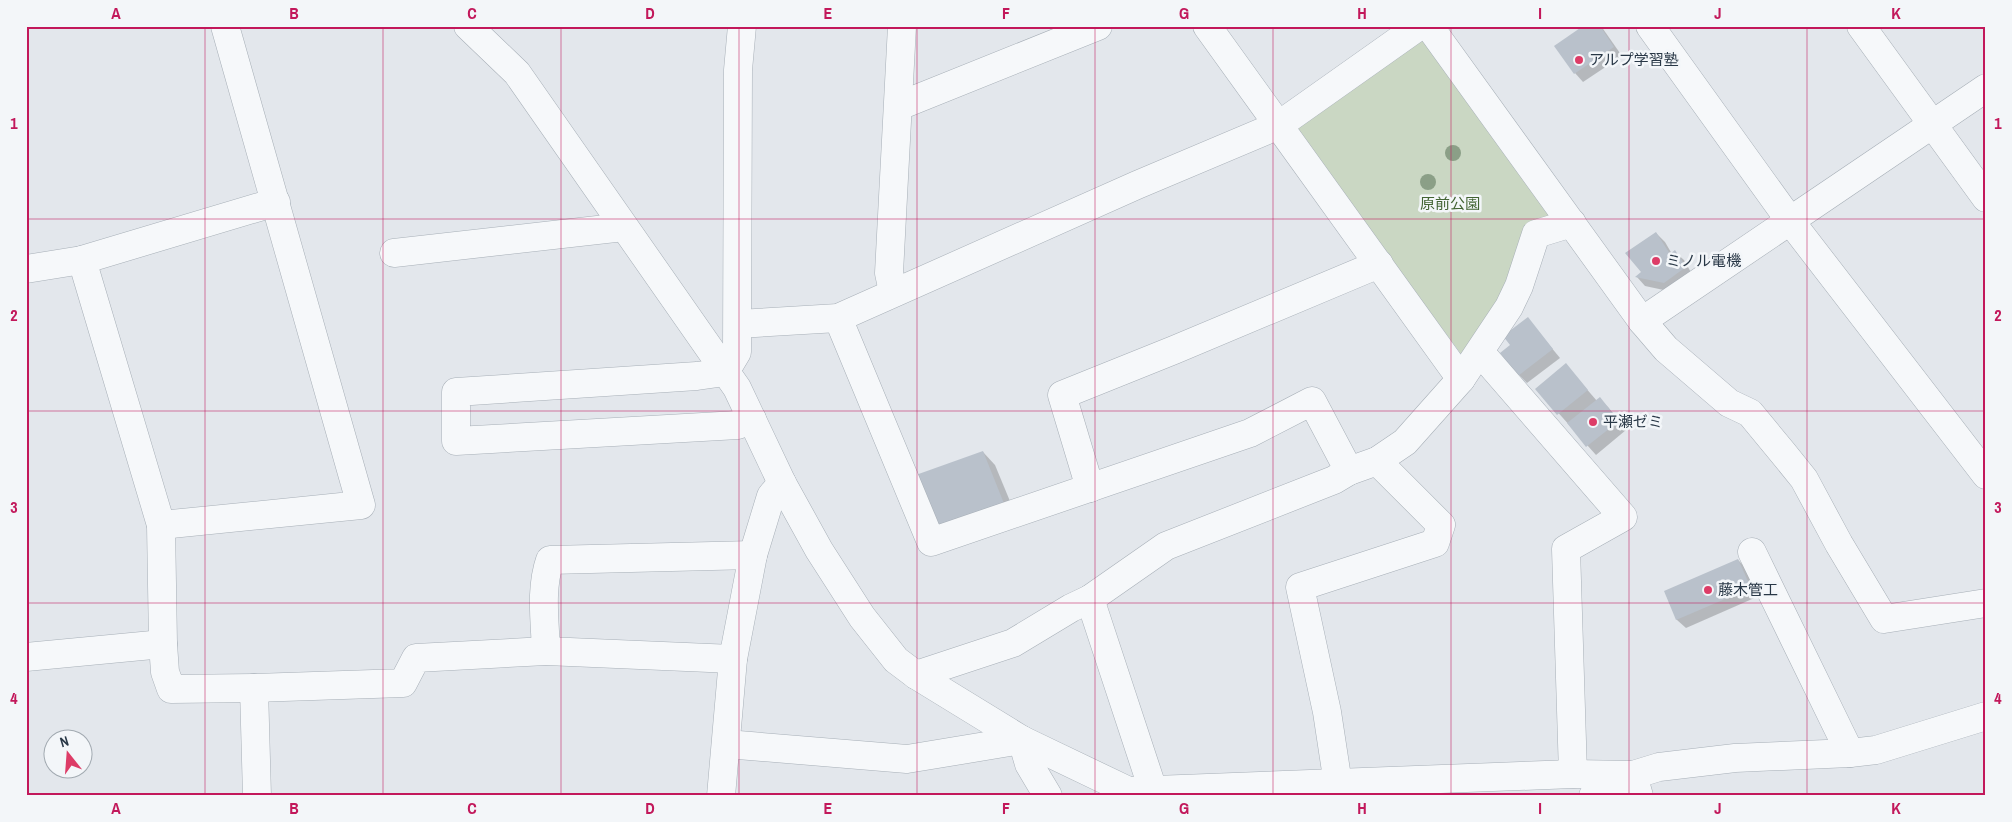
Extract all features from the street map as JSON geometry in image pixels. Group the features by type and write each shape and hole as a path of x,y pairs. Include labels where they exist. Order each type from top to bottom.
{"street":[{"path":"161,525 361,505 225,26"},
{"path":"468,26 517,73 737,388 782,483 819,550 862,617 896,660 916,675 1022,740 1140,792 1573,774 1636,785"},
{"path":"725,372 737,352 738,70 742,26"},
{"path":"893,292 889,273 902,26"},
{"path":"899,106 1098,26"},
{"path":"1207,26 1461,379"},
{"path":"738,324 838,318 893,292 1279,125 1419,26"},
{"path":"1429,26 1642,321 1666,349 1729,403 1750,413 1804,479 1839,544 1884,619 1986,603"},
{"path":"1650,26 1791,222 1986,475"},
{"path":"1861,26 1986,198"},
{"path":"1642,321 1791,222 1986,88"},
{"path":"26,269 82,260 276,202"},
{"path":"916,675 1012,643 1071,608 1090,600 1166,546 1307,491 1349,471 1377,461 1405,442 1461,379 1509,307 1519,286 1536,234 1572,223"},
{"path":"394,253 624,226"},
{"path":"82,260 161,525 163,644 165,672 171,689 403,683 416,658 546,651 733,659"},
{"path":"1090,488 1062,395 1379,264"},
{"path":"838,318 931,542 1250,433 1312,400 1349,471"},
{"path":"1480,352 1623,517 1566,549 1573,774"},
{"path":"725,372 697,376 456,392 456,441 738,424 752,419"},
{"path":"1338,784 1327,712 1300,587 1435,543 1440,524 1377,461"},
{"path":"721,796 733,659 753,555 771,496 782,483"},
{"path":"1752,552 1850,754"},
{"path":"546,651 544,590 545,574 550,560 753,555"},
{"path":"1090,600 1140,792"},
{"path":"26,657 163,644"},
{"path":"254,688 257,796"},
{"path":"1593,796 1636,785 1659,767 1735,758 1850,754 1876,750 1986,716"},
{"path":"726,744 907,759 1022,740"},
{"path":"1022,740 1029,764 1048,796"}],"green space":[{"name":"原前公園","path":"1421,38 1562,217 1464,358 1295,130"}],"building":[{"name":"アルプ学習塾","path":"1583,26 1600,26 1614,47 1574,74 1554,46"},
{"name":"ミノル電機","path":"1656,232 1670,254 1675,250 1686,267 1664,283 1635,277 1641,272 1625,253"},
{"path":"1528,317 1553,349 1518,376 1500,353 1510,345 1503,336"},
{"path":"1566,363 1588,390 1557,415 1535,389"},
{"name":"平瀬ゼミ","path":"1600,397 1619,421 1586,447 1567,423"},
{"path":"983,451 1005,506 933,529 913,476"},
{"name":"藤木管工","path":"1738,559 1751,588 1676,620 1664,591"}],"place":[{"name":"アルプ学習塾","path":"1579,60"},
{"name":"ミノル電機","path":"1656,261"},
{"name":"平瀬ゼミ","path":"1593,422"},
{"name":"藤木管工","path":"1708,590"}]}
